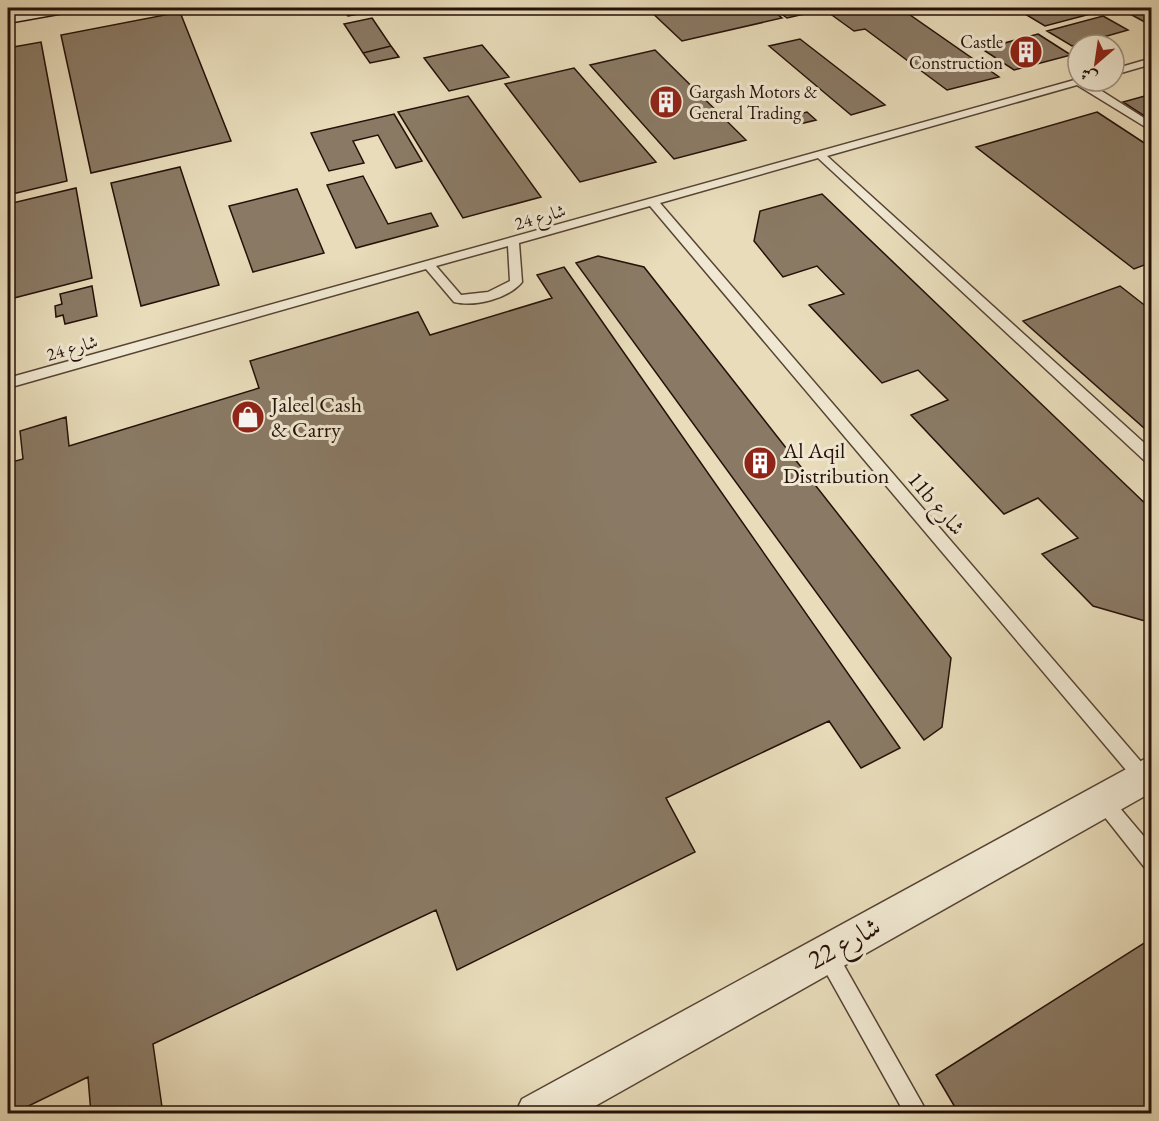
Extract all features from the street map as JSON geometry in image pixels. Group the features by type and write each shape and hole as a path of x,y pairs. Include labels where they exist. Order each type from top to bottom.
{"main road":[{"path":"8,18 64,8"}],"street":[{"name":"شارع 22","path":"537,1113 1147,775"}],"lane":[{"path":"1126,69 1152,61"},
{"name":"شارع 24","path":"8,383 1066,85"},
{"path":"1098,93 1152,128"},
{"path":"820,155 1152,459"},
{"name":"11b شارع","path":"653,202 1147,775"},
{"path":"429,265 459,299 483,298 504,292 516,282 513,241"},
{"path":"1102,800 1152,861"},
{"path":"826,953 917,1113"}],"building":[{"path":"379,8 381,10 348,16 344,11"},
{"path":"647,8 693,8 695,10 769,8 782,18 682,41"},
{"path":"773,8 813,8 818,11 787,18"},
{"path":"852,8 900,8 999,77 947,90 865,29 854,31 829,13"},
{"path":"1015,8 1091,8 1098,12 1045,26"},
{"path":"1119,8 1152,8 1152,26"},
{"path":"180,12 231,141 91,173 61,35"},
{"path":"1103,16 1128,30 1118,33 1066,33 1066,42 1047,31"},
{"path":"372,18 391,46 363,53 344,24"},
{"name":"Castle Construction","path":"1038,34 1066,52 1066,56 1014,70 982,49"},
{"path":"800,39 885,105 851,115 769,46"},
{"path":"41,42 67,181 8,195 8,48"},
{"path":"482,45 509,77 449,91 424,58"},
{"path":"391,46 399,57 370,63 363,53"},
{"name":"Gargash Motors & General Trading","path":"655,50 746,140 674,159 590,65"},
{"path":"574,68 656,162 580,182 505,84"},
{"path":"1152,94 1152,121 1123,102"},
{"path":"468,96 541,197 463,218 398,112"},
{"path":"807,112 816,120 800,124 791,116"},
{"path":"1097,112 1152,148 1152,262 1134,269 976,147"},
{"path":"394,114 422,161 396,168 378,135 353,141 364,163 329,171 311,133"},
{"path":"180,167 219,285 141,306 111,183"},
{"path":"363,176 388,224 431,213 438,226 356,248 327,185"},
{"path":"76,188 92,278 14,298 8,204"},
{"path":"297,189 324,253 253,272 229,206"},
{"path":"822,194 1152,510 1152,623 1093,606 1042,554 1078,538 1038,498 1004,514 911,415 948,400 918,370 882,383 809,305 844,294 817,266 783,277 754,241 760,211"},
{"name":"Al Aqil Distribution","path":"598,256 644,267 951,658 942,727 924,740 576,263"},
{"path":"564,267 900,748 861,768 829,721 666,798 695,852 457,970 436,910 153,1044 163,1114 91,1114 88,1077 8,1114 8,463 23,459 20,431 66,417 69,446 259,388 250,361 418,312 430,335 552,298 537,275"},
{"path":"92,286 97,316 65,324 63,315 56,317 55,306 62,304 60,294"},
{"path":"1120,286 1152,311 1152,435 1023,321"},
{"path":"1152,938 1152,1114 959,1114 936,1075"}],"place":[{"name":"Castle Construction","path":"1026,52"},
{"name":"Gargash Motors & General Trading","path":"666,102"},
{"name":"Jaleel Cash & Carry","path":"248,417"},
{"name":"Al Aqil Distribution","path":"760,463"}]}
